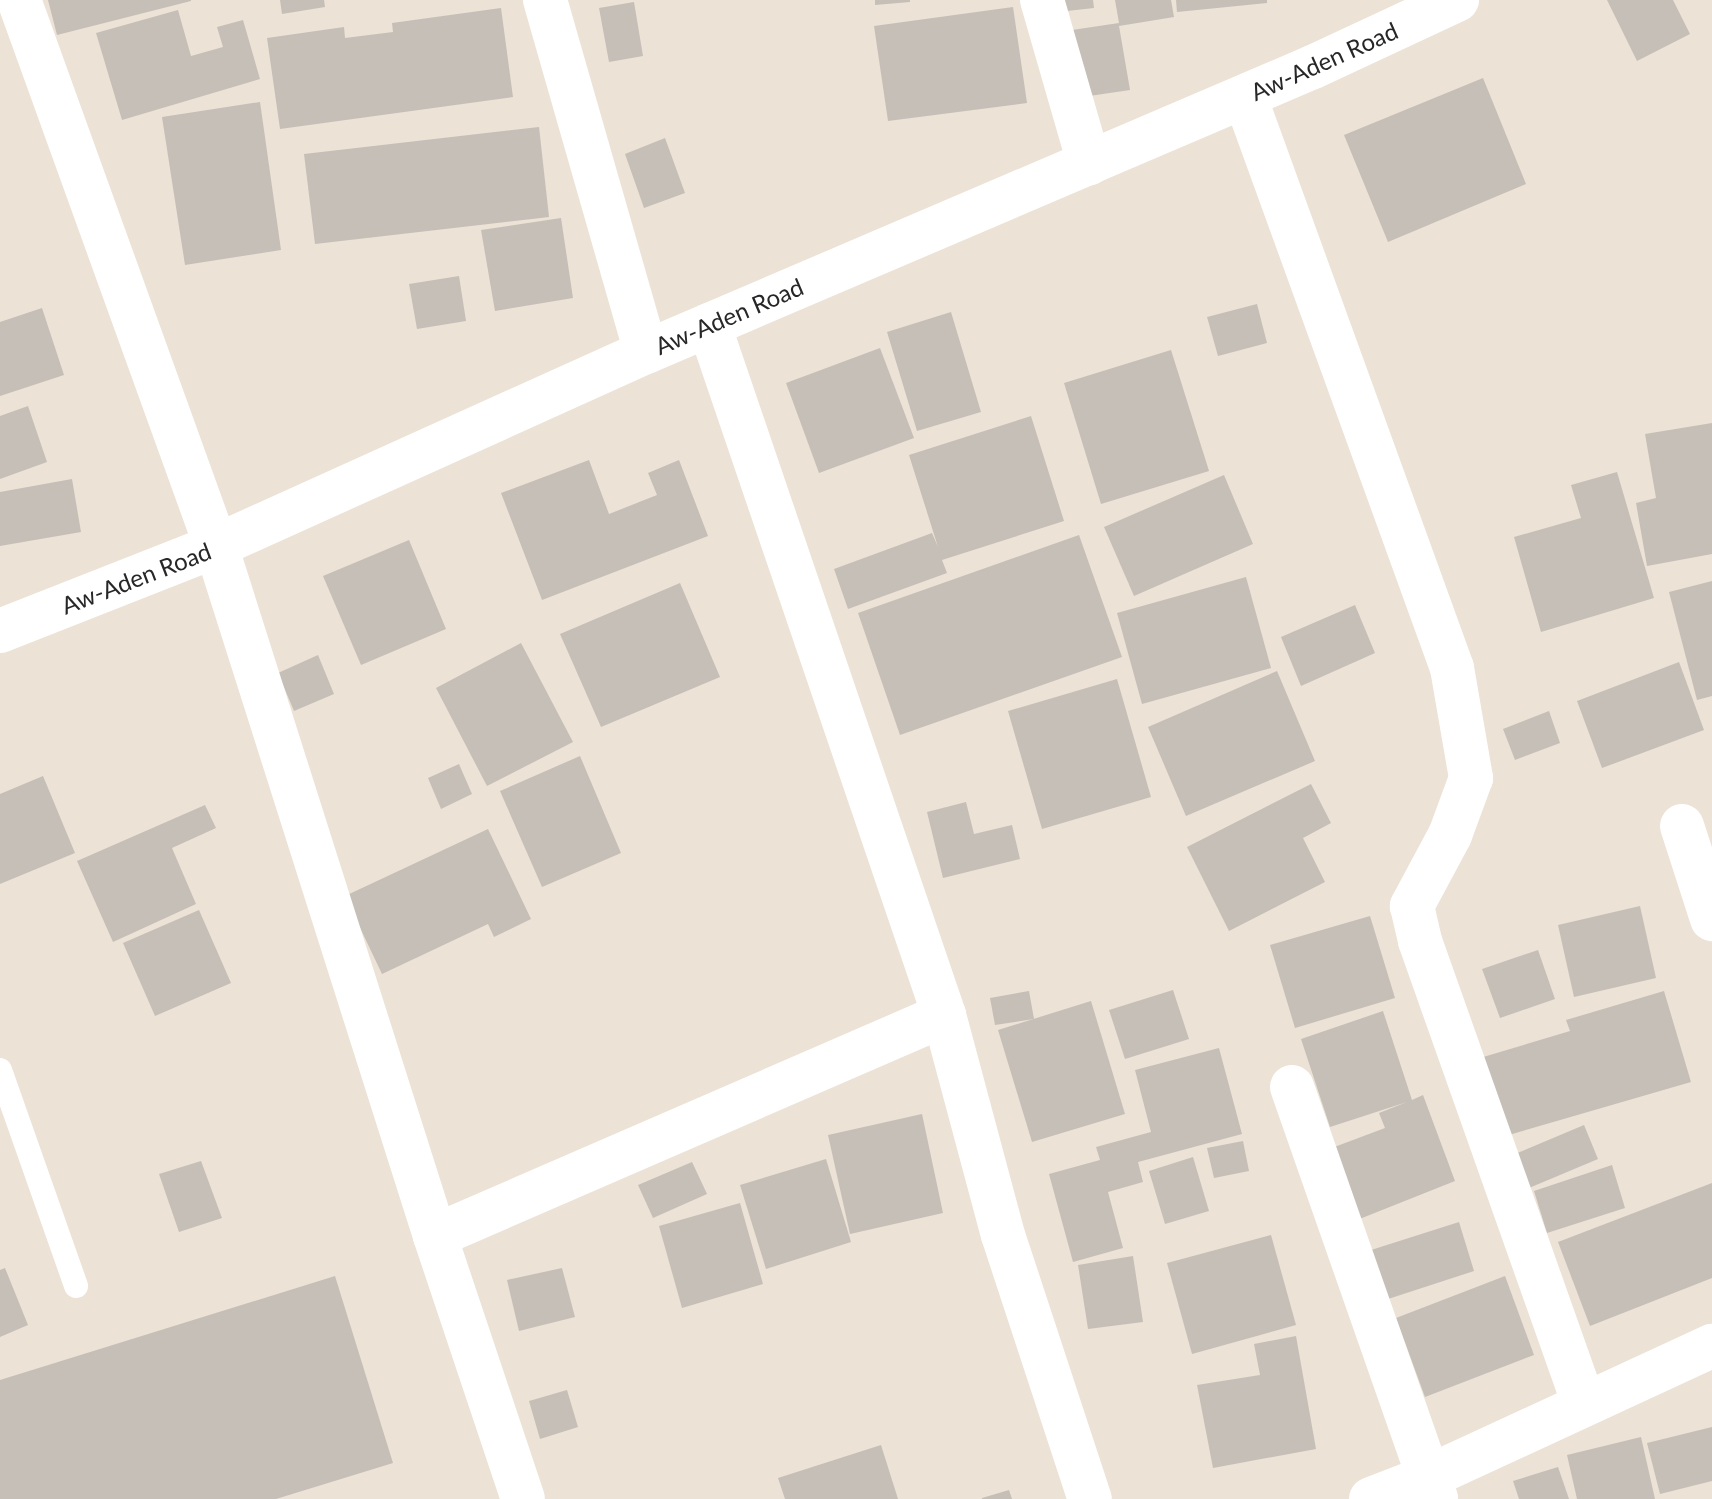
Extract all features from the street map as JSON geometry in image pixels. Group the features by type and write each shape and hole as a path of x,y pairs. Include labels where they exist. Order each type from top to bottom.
{"street":[{"path":"19,0 216,546 435,1236 523,1499"},
{"path":"545,0 646,352"},
{"path":"1042,0 1089,163"},
{"name":"Aw-Aden Road","path":"0,631 216,546 646,352 1245,97 1457,0"},
{"path":"1245,97 1452,668 1471,778 1450,835 1412,906 1420,941 1584,1403"},
{"path":"709,325 944,1015 1003,1235 1090,1499"},
{"path":"1682,826 1712,919"},
{"path":"435,1236 944,1015"},
{"path":"1292,1087 1432,1488"},
{"path":"1371,1499 1432,1488 1584,1403 1712,1346"}],"lane":[{"path":"0,1070 76,1286"}],"building":[{"path":"48,0 191,0 191,1 57,35"},
{"path":"280,0 324,0 325,7 282,14"},
{"path":"875,0 910,0 910,2 875,5"},
{"path":"1047,0 1093,0 1094,8 1049,13"},
{"path":"1115,0 1171,0 1174,17 1119,26 1130,90 1062,100 1052,33 1119,23"},
{"path":"1176,0 1267,0 1267,3 1177,12"},
{"path":"1607,0 1673,0 1690,34 1637,61"},
{"path":"634,2 643,56 609,62 599,8"},
{"path":"1013,7 1027,103 888,121 874,26"},
{"path":"501,8 513,97 280,129 267,38 344,27 345,38 393,32 392,23"},
{"path":"178,10 191,56 223,47 217,27 243,20 260,79 122,120 96,33"},
{"path":"1483,78 1526,184 1388,242 1344,135"},
{"path":"260,102 281,250 185,265 162,117"},
{"path":"539,127 549,217 315,244 304,154"},
{"path":"665,138 685,193 644,208 625,154"},
{"path":"561,218 573,298 495,311 481,230"},
{"path":"459,276 466,321 417,329 409,284"},
{"path":"1257,304 1267,343 1218,356 1207,317"},
{"path":"42,308 64,375 0,396 0,322"},
{"path":"951,312 981,412 917,431 887,332"},
{"path":"880,348 914,438 819,473 786,383"},
{"path":"1171,350 1209,471 1101,504 1064,383"},
{"path":"28,406 47,462 0,479 0,416"},
{"path":"1031,416 1064,521 942,560 947,573 848,609 834,569 932,533 938,547 909,455"},
{"path":"1712,423 1712,554 1647,566 1636,503 1656,498 1645,434"},
{"path":"589,460 609,514 657,495 648,473 679,460 708,536 542,600 501,493"},
{"path":"1617,472 1654,598 1541,632 1514,537 1581,518 1571,485"},
{"path":"1224,475 1253,544 1134,596 1104,527"},
{"path":"72,479 81,532 0,546 0,492"},
{"path":"1079,535 1122,657 900,735 858,613"},
{"path":"409,540 446,629 361,665 323,576"},
{"path":"1246,577 1271,668 1142,704 1117,613"},
{"path":"1712,581 1712,696 1697,700 1669,592"},
{"path":"680,583 720,677 601,727 560,634"},
{"path":"1355,605 1375,653 1301,686 1281,637"},
{"path":"521,643 573,742 487,786 436,688"},
{"path":"318,655 334,694 294,711 278,673"},
{"path":"1679,662 1704,730 1602,768 1577,701"},
{"path":"1277,671 1315,761 1186,816 1148,727"},
{"path":"1117,679 1151,797 1042,829 1008,711"},
{"path":"1549,711 1560,743 1515,760 1503,729"},
{"path":"580,756 621,853 542,887 500,791"},
{"path":"459,764 472,794 441,809 428,778"},
{"path":"43,776 75,853 0,884 0,794"},
{"path":"1311,784 1331,823 1303,838 1325,882 1229,931 1187,847"},
{"path":"966,802 974,834 1012,825 1020,859 943,878 927,812"},
{"path":"205,805 216,828 172,848 196,904 113,942 77,861"},
{"path":"488,829 531,919 494,937 488,924 382,974 345,896"},
{"path":"1640,906 1656,978 1574,997 1558,925"},
{"path":"199,910 231,983 155,1016 123,943"},
{"path":"1370,916 1395,998 1295,1028 1270,945"},
{"path":"1538,950 1555,999 1500,1018 1482,969"},
{"path":"1173,990 1189,1039 1125,1059 1109,1010"},
{"path":"1029,991 1034,1019 995,1025 990,998"},
{"path":"1664,991 1691,1082 1502,1137 1480,1058 1570,1031 1566,1020"},
{"path":"1091,1001 1125,1114 1032,1142 998,1030"},
{"path":"1383,1011 1412,1100 1423,1095 1455,1181 1357,1220 1329,1149 1385,1128 1379,1113 1407,1102 1330,1127 1301,1039"},
{"path":"1219,1048 1242,1134 1138,1162 1143,1182 1108,1192 1123,1248 1073,1262 1049,1174 1100,1160 1096,1147 1151,1132 1135,1070"},
{"path":"922,1114 943,1213 850,1234 828,1135"},
{"path":"1584,1125 1598,1159 1529,1188 1515,1154"},
{"path":"1243,1141 1249,1171 1214,1178 1207,1148"},
{"path":"1193,1157 1209,1211 1165,1224 1149,1171"},
{"path":"826,1159 851,1242 766,1269 740,1185"},
{"path":"201,1161 222,1218 179,1232 159,1174"},
{"path":"692,1162 707,1194 653,1218 638,1185"},
{"path":"1612,1165 1625,1208 1547,1233 1534,1191"},
{"path":"1712,1183 1712,1278 1590,1326 1558,1242"},
{"path":"740,1203 763,1284 682,1308 659,1226"},
{"path":"1459,1222 1474,1271 1385,1300 1368,1251"},
{"path":"1271,1235 1296,1325 1192,1354 1167,1263"},
{"path":"1133,1256 1143,1322 1088,1329 1078,1265"},
{"path":"5,1268 28,1325 0,1337 0,1270"},
{"path":"562,1268 575,1317 519,1331 507,1280"},
{"path":"335,1276 393,1463 276,1499 0,1499 0,1380"},
{"path":"1505,1276 1534,1355 1425,1397 1396,1318"},
{"path":"1296,1336 1316,1449 1213,1468 1197,1385 1260,1375 1254,1344"},
{"path":"567,1390 578,1427 540,1439 529,1401"},
{"path":"1712,1427 1712,1481 1660,1494 1647,1443"},
{"path":"1641,1437 1655,1499 1577,1499 1567,1455"},
{"path":"881,1445 898,1499 785,1499 778,1478"},
{"path":"1558,1467 1569,1499 1519,1499 1513,1481"},
{"path":"1009,1490 1012,1499 982,1499 982,1498"}]}
